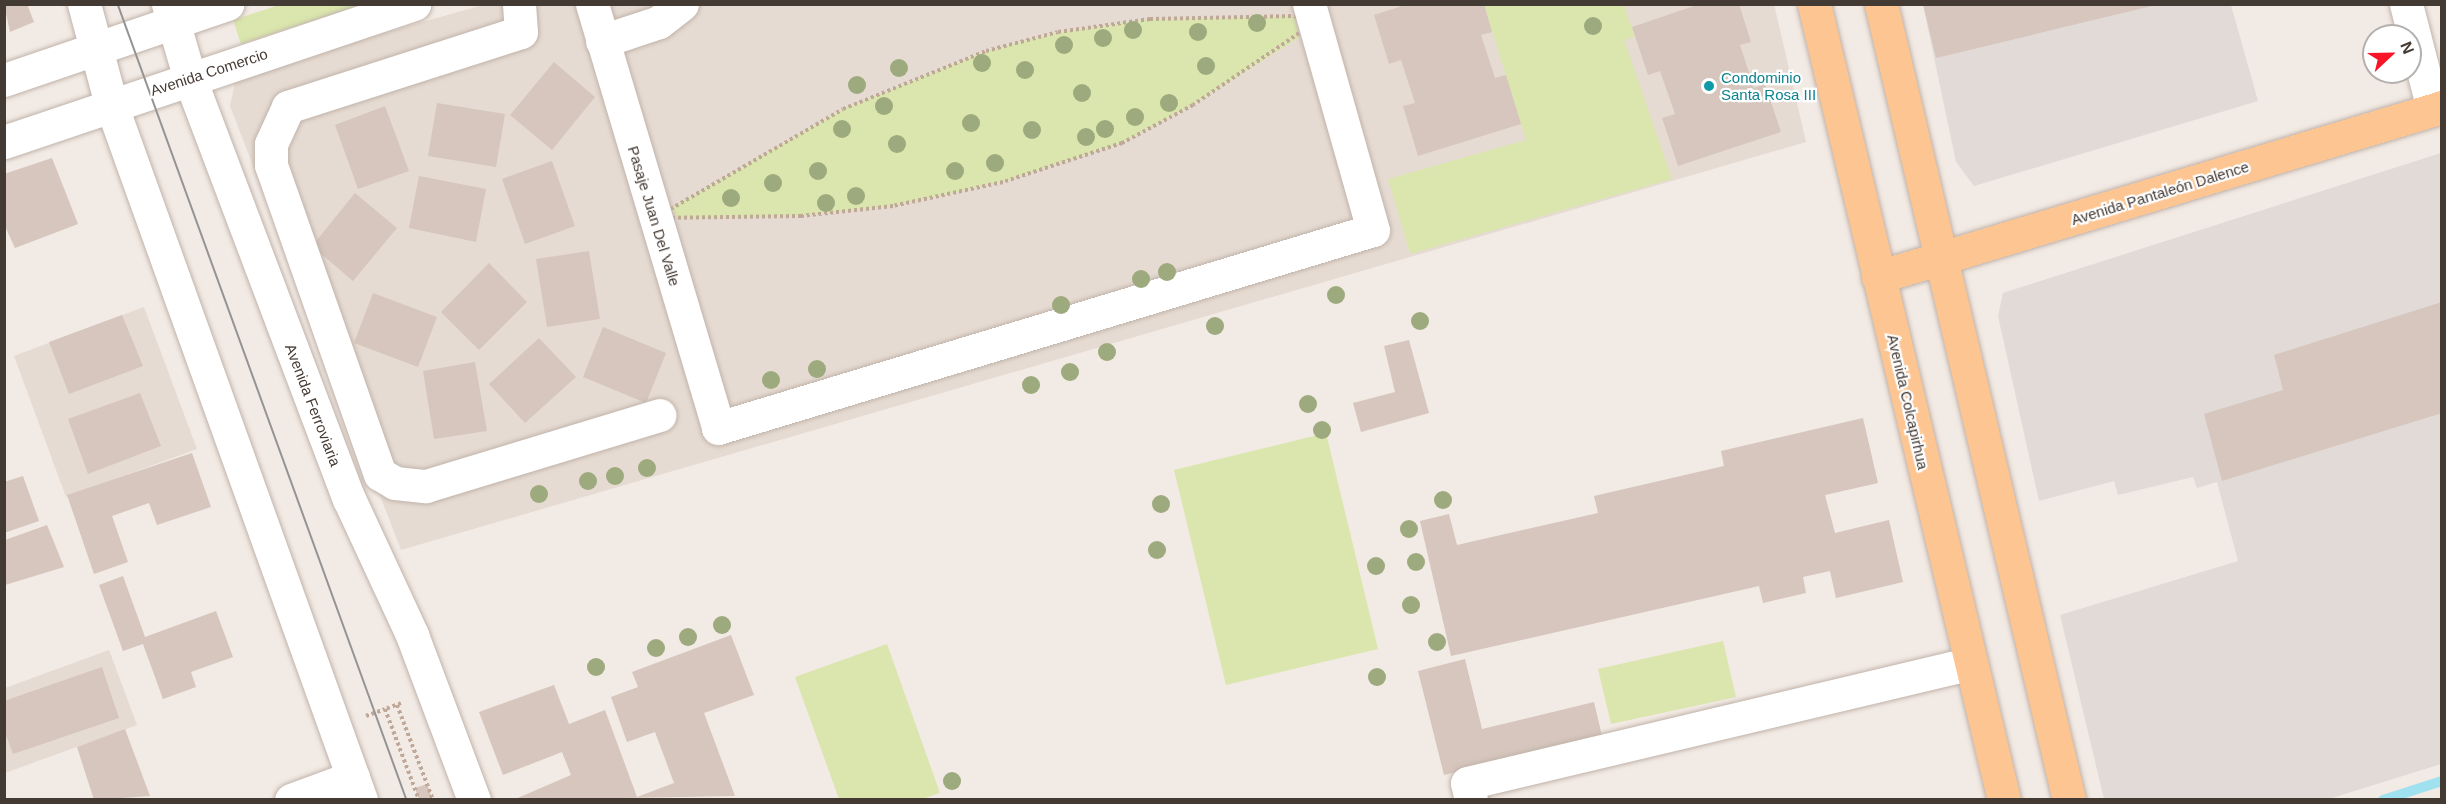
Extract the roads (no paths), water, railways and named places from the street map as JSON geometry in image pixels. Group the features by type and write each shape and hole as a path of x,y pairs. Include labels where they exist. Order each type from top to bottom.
{"main road":[{"name":"Avenida Colcapirhua","path":"1814,4 1968,664 2004,800"},
{"path":"1881,4 2069,800"},
{"name":"Avenida Pantaleón Dalence","path":"1878,277 1943,260 2437,108"}],"street":[{"path":"84,4 100,47 111,104 357,788 291,800"},
{"path":"4,80 100,47 171,13 226,4"},
{"name":"Avenida Comercio","path":"4,142 111,104 414,4"},
{"path":"519,4 522,32 288,108 271,144 271,165 381,474 395,483 426,486 659,415"},
{"name":"Pasaje Juan Del Valle","path":"592,4 718,428 1373,230 1312,14"},
{"path":"602,41 659,22 682,4"},
{"path":"2406,4 2437,108"},
{"name":"Avenida Ferroviaria","path":"171,13 190,79 349,499 412,635 474,800"},
{"path":"1469,791 1968,664"}],"waterway":[{"path":"2383,800 2442,781"}],"tram line":[{"path":"118,4 407,800"}],"place":[{"name":"Condominio Santa Rosa III","path":"1709,86"}]}
